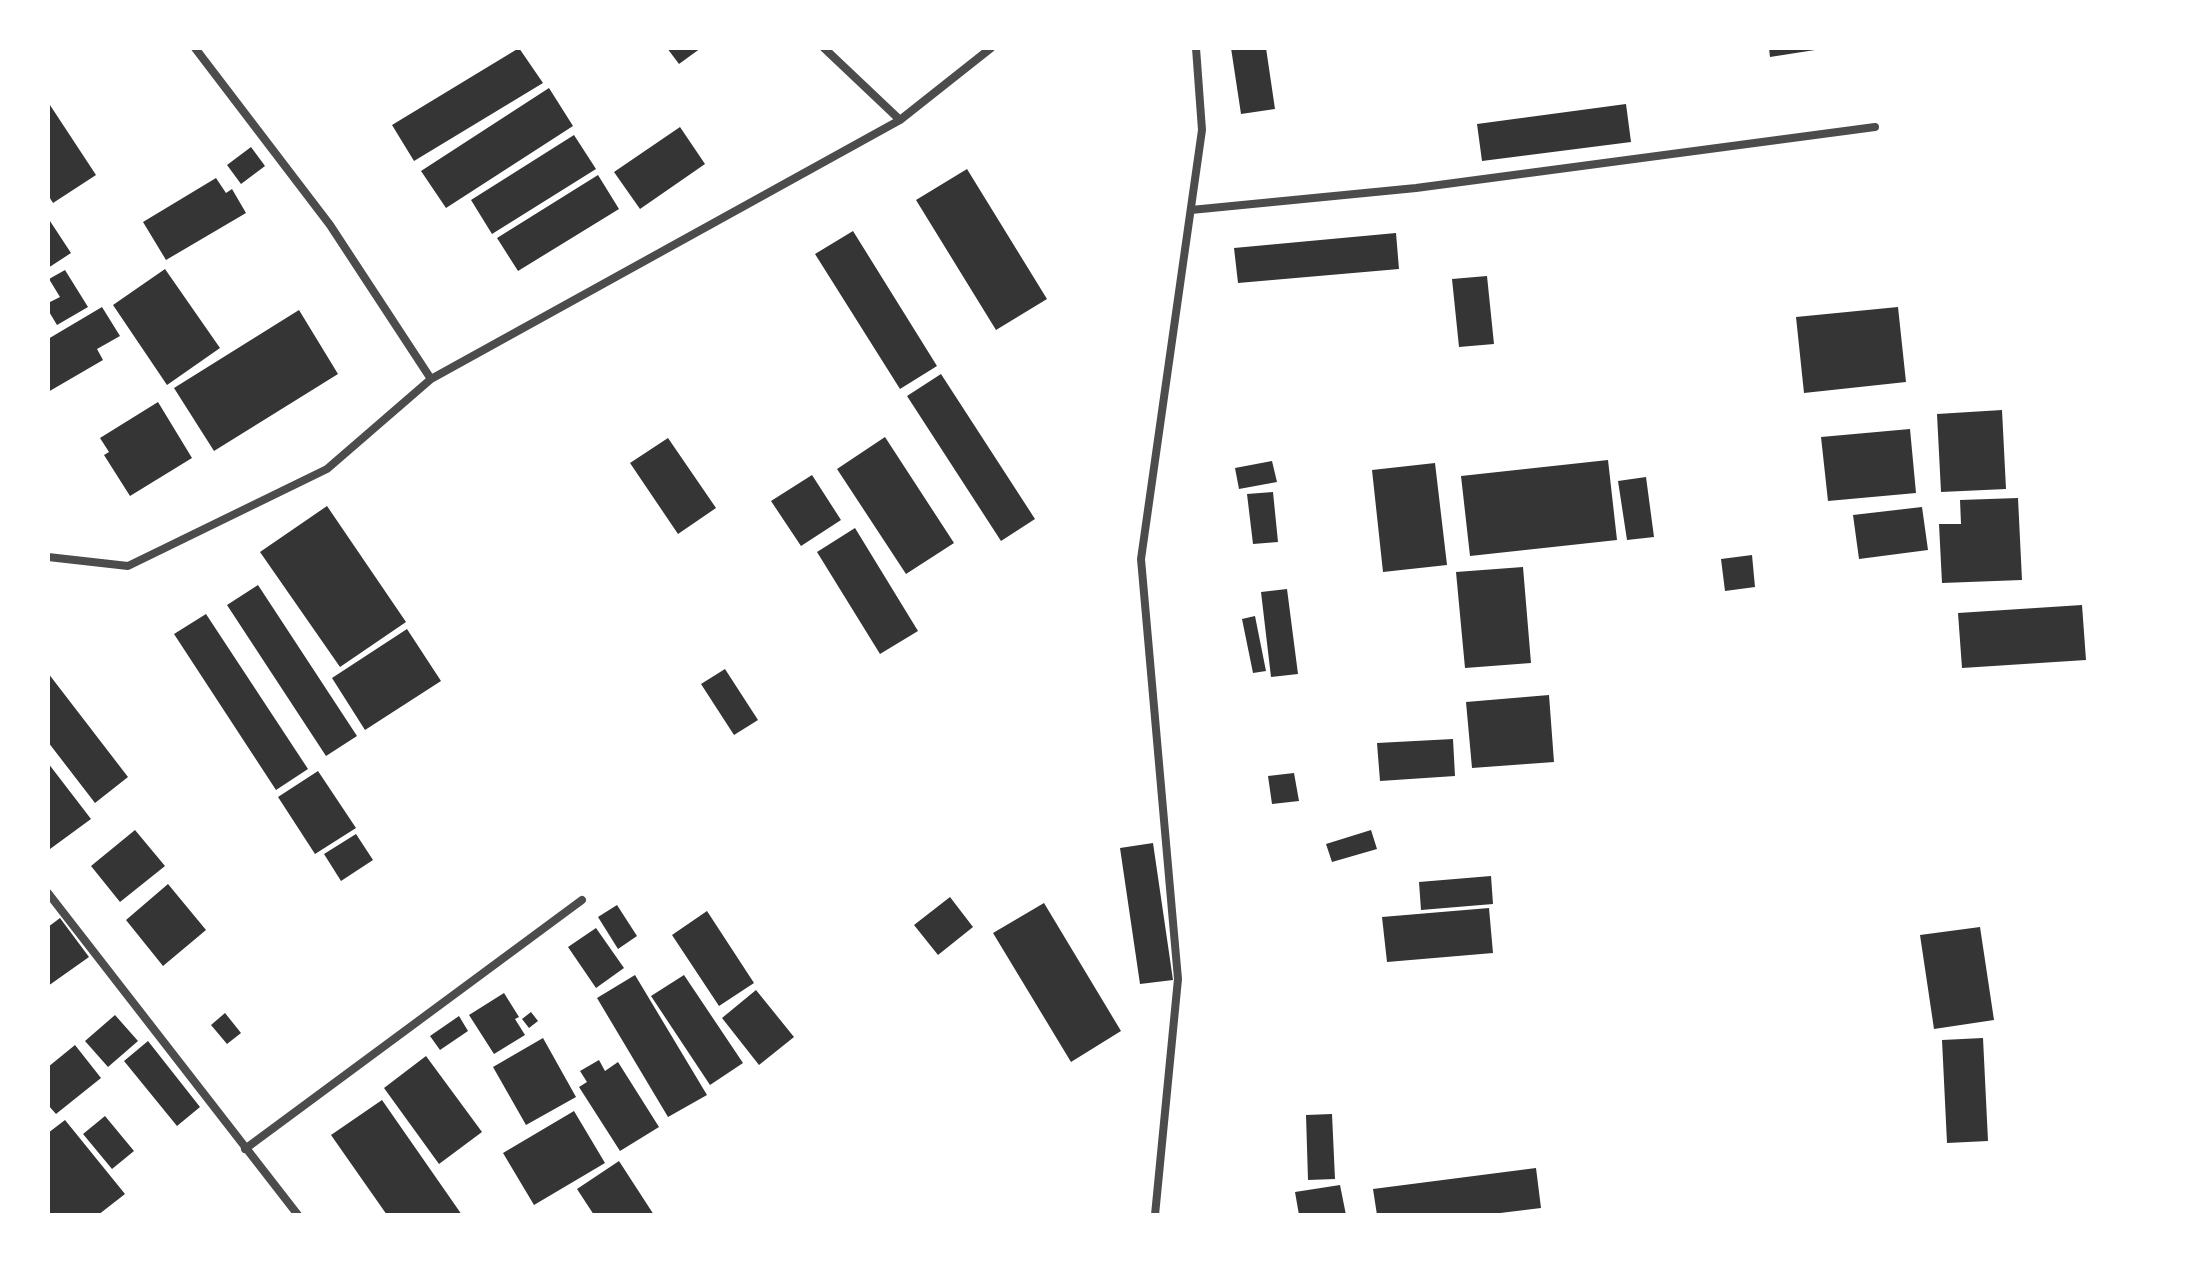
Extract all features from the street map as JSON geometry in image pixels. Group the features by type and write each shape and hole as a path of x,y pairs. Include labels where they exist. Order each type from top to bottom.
{"street":[{"path":"195,48 330,225 431,379"},
{"path":"824,48 900,120"},
{"path":"48,557 128,566 327,469 431,379 900,120 991,48"},
{"path":"1155,1215 1178,979 1141,559 1202,130 1196,48"},
{"path":"1191,210 1416,188 1875,127"},
{"path":"48,893 298,1215"},
{"path":"245,1149 582,900"}],"building":[{"path":"519,48 543,83 414,161 392,125"},
{"path":"667,48 701,48 679,64"},
{"path":"1231,48 1266,48 1275,109 1241,114"},
{"path":"1769,48 1815,48 1815,50 1770,57"},
{"path":"549,88 573,126 446,208 421,171"},
{"path":"48,102 96,175 53,203 48,195"},
{"path":"1626,104 1631,142 1482,161 1477,124"},
{"path":"680,127 705,164 640,209 614,172"},
{"path":"574,135 596,169 492,234 471,200"},
{"path":"251,147 265,166 241,184 227,165"},
{"path":"967,169 1047,299 996,330 916,200"},
{"path":"598,175 619,209 518,271 497,238"},
{"path":"216,178 226,193 232,189 246,213 166,260 143,222"},
{"path":"48,218 71,253 48,268"},
{"path":"853,231 937,366 900,389 815,254"},
{"path":"1396,233 1399,269 1238,283 1234,248"},
{"path":"165,269 220,348 167,385 113,305"},
{"path":"65,270 88,307 57,325 48,310 48,303 60,297 49,279"},
{"path":"1487,276 1494,344 1459,347 1452,279"},
{"path":"102,307 120,336 97,349 103,360 48,392 48,339"},
{"path":"1898,307 1906,382 1804,393 1796,317"},
{"path":"299,310 338,374 214,451 174,388"},
{"path":"941,374 1035,519 1001,541 907,396"},
{"path":"158,402 192,458 130,496 104,455 109,452 100,438"},
{"path":"2002,410 2006,489 1941,492 1937,414"},
{"path":"1910,429 1916,493 1828,501 1821,437"},
{"path":"885,437 954,543 906,574 837,469"},
{"path":"668,438 716,508 678,534 630,463"},
{"path":"1608,460 1617,540 1470,556 1461,476"},
{"path":"1272,461 1277,482 1239,489 1235,468"},
{"path":"1435,463 1447,565 1383,572 1372,470"},
{"path":"812,475 841,520 801,546 771,501"},
{"path":"1646,477 1654,537 1627,540 1618,481"},
{"path":"1273,492 1278,542 1253,544 1247,494"},
{"path":"2018,498 2022,580 1942,583 1939,524 1961,524 1960,500"},
{"path":"327,506 406,622 340,667 260,552"},
{"path":"1922,507 1928,550 1859,559 1853,515"},
{"path":"855,528 918,631 880,654 817,552"},
{"path":"1752,555 1755,587 1725,591 1721,559"},
{"path":"1523,567 1531,663 1465,668 1456,572"},
{"path":"258,585 357,736 326,756 227,605"},
{"path":"1287,589 1298,674 1271,677 1261,592"},
{"path":"2082,605 2086,660 1962,668 1958,613"},
{"path":"206,614 308,769 276,790 174,634"},
{"path":"1255,616 1266,671 1253,673 1242,619"},
{"path":"407,629 441,681 365,730 332,678"},
{"path":"725,669 758,720 734,735 701,684"},
{"path":"48,673 128,777 95,803 48,742"},
{"path":"1549,695 1554,762 1472,768 1466,702"},
{"path":"1453,739 1455,776 1380,781 1377,743"},
{"path":"48,763 91,819 50,849 48,846"},
{"path":"318,771 356,828 315,854 278,797"},
{"path":"1294,773 1299,801 1272,804 1268,776"},
{"path":"135,830 165,866 120,902 91,866"},
{"path":"1371,830 1377,849 1332,862 1326,844"},
{"path":"356,834 373,860 341,881 324,854"},
{"path":"1153,843 1173,980 1140,984 1120,848"},
{"path":"1491,876 1493,904 1421,910 1419,882"},
{"path":"168,884 206,930 163,966 126,920"},
{"path":"950,897 973,927 938,955 914,925"},
{"path":"1044,903 1121,1031 1071,1062 993,933"},
{"path":"617,905 637,936 618,949 598,917"},
{"path":"1489,908 1493,953 1387,962 1382,917"},
{"path":"707,911 754,983 719,1006 672,935"},
{"path":"60,918 89,957 48,986 48,927"},
{"path":"1980,927 1994,1020 1934,1029 1920,935"},
{"path":"596,928 624,968 596,988 568,947"},
{"path":"635,975 707,1095 668,1117 597,998"},
{"path":"684,975 743,1063 710,1085 651,996"},
{"path":"756,990 794,1037 759,1065 722,1018"},
{"path":"504,993 519,1017 515,1019 525,1035 494,1054 469,1015"},
{"path":"531,1012 538,1021 529,1028 522,1019"},
{"path":"225,1013 241,1033 227,1044 211,1025"},
{"path":"115,1015 138,1041 108,1067 85,1041"},
{"path":"459,1016 468,1031 440,1050 430,1036"},
{"path":"543,1038 576,1097 526,1125 493,1067"},
{"path":"1983,1038 1988,1141 1947,1143 1942,1040"},
{"path":"148,1041 200,1107 177,1126 124,1061"},
{"path":"75,1045 101,1078 56,1114 48,1105 48,1067"},
{"path":"426,1056 482,1132 439,1164 384,1088"},
{"path":"599,1060 605,1071 618,1062 659,1127 620,1151 579,1087 587,1082 580,1071"},
{"path":"382,1100 462,1215 387,1215 331,1135"},
{"path":"574,1111 605,1163 534,1205 503,1153"},
{"path":"1332,1114 1335,1179 1308,1180 1306,1115"},
{"path":"105,1116 134,1151 112,1169 83,1134"},
{"path":"65,1120 125,1194 98,1215 48,1215 48,1133"},
{"path":"619,1161 654,1215 594,1215 577,1189"},
{"path":"1536,1168 1541,1208 1484,1215 1377,1215 1373,1189"},
{"path":"1340,1185 1346,1215 1299,1215 1295,1192"}]}
